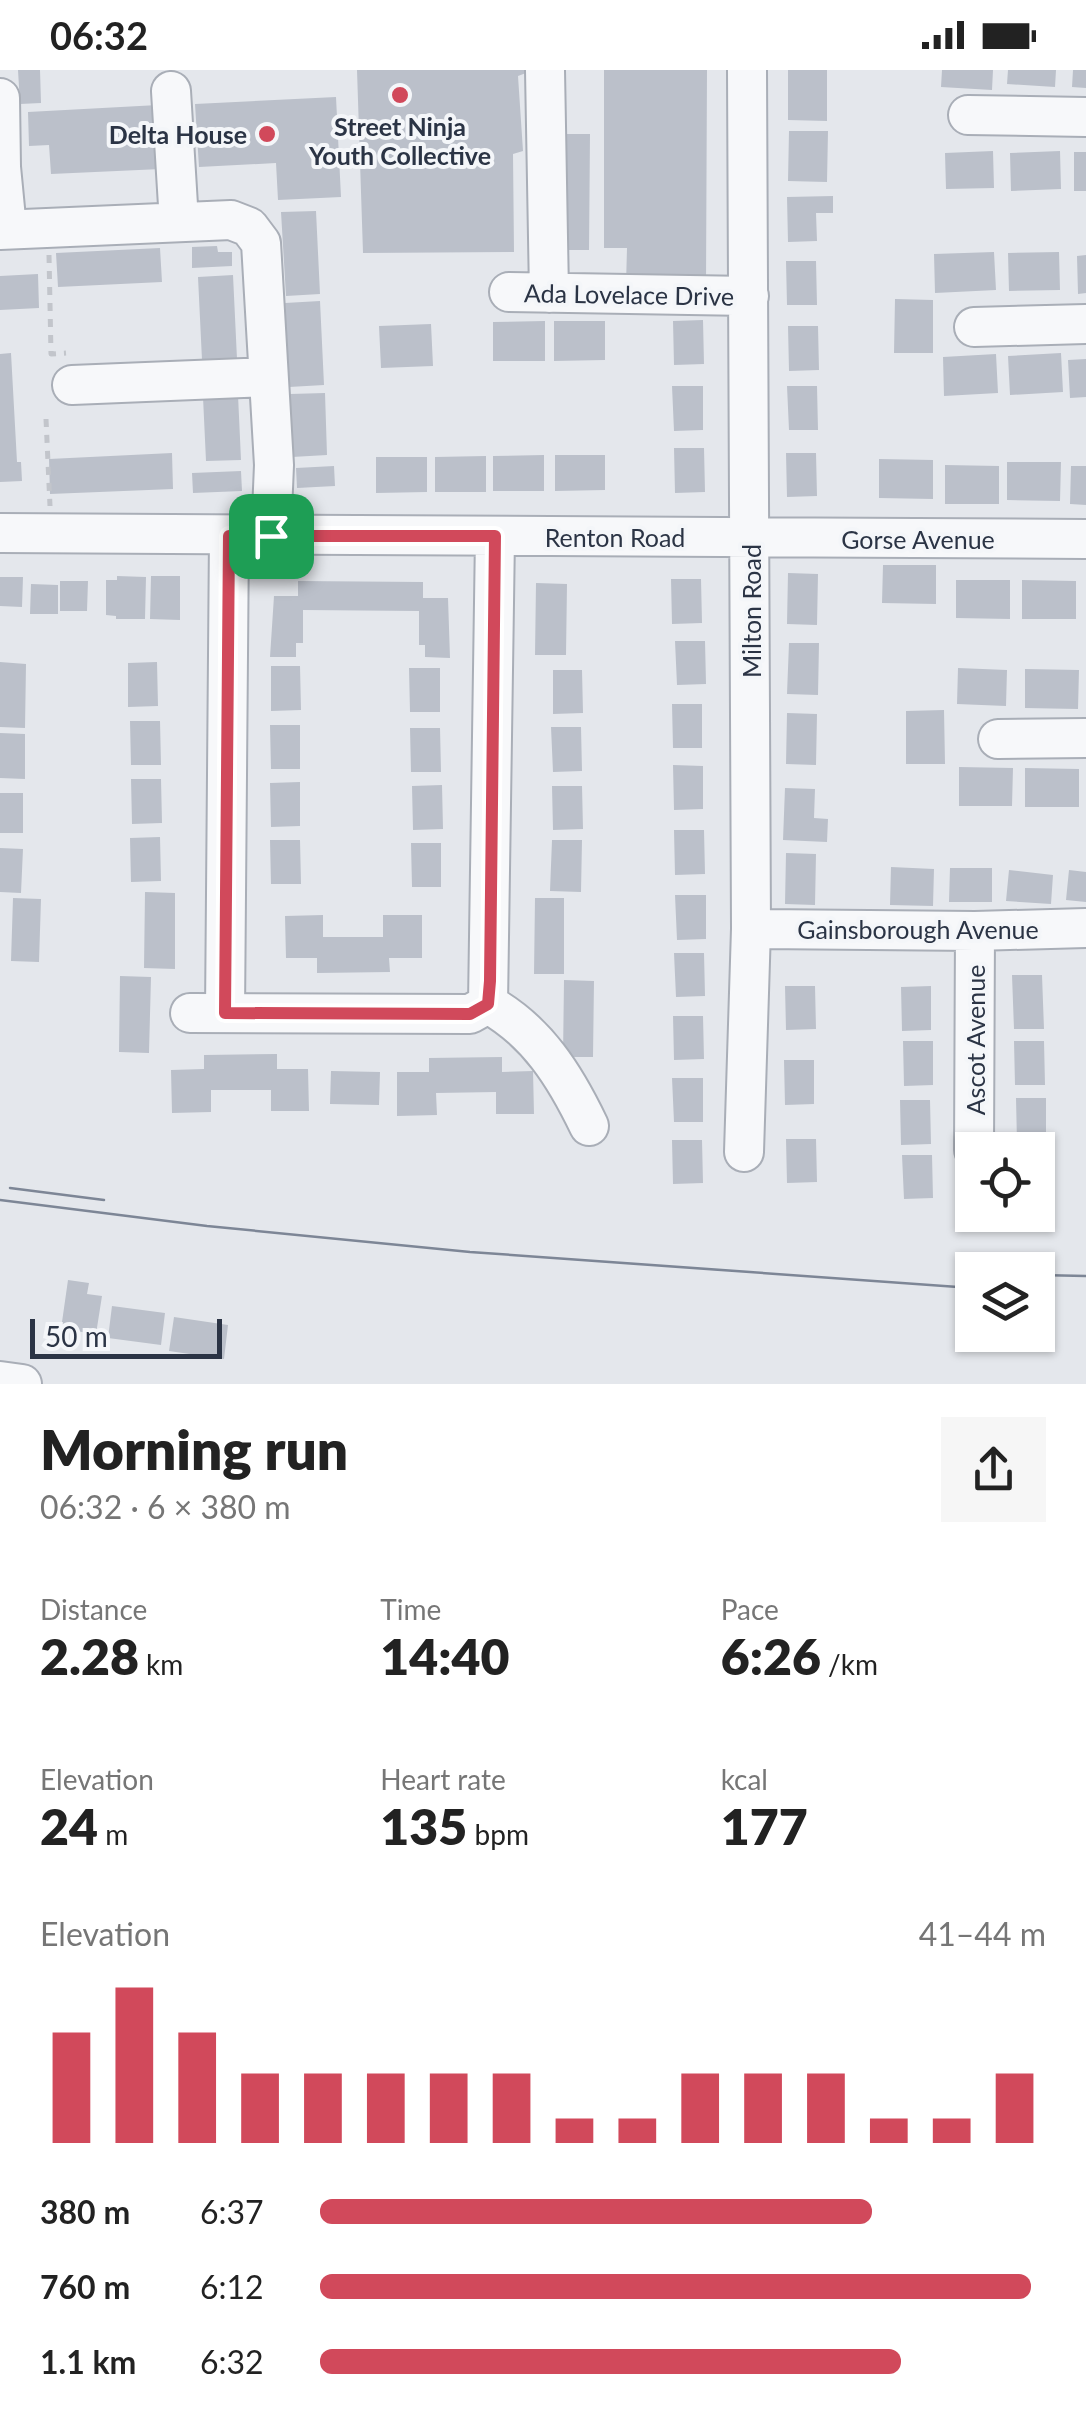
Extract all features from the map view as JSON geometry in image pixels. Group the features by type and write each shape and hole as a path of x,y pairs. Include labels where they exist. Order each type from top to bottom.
{"street":[{"path":"545,70 550,293"},
{"name":"Milton Road","path":"744,1152 750,928 747,70"},
{"path":"172,90 179,222"},
{"path":"0,98 4,229 231,220 249,227 261,243 274,465 271,536"},
{"path":"968,114 1086,117"},
{"name":"Ada Lovelace Drive","path":"509,292 749,296"},
{"path":"974,327 1086,324"},
{"path":"72,385 268,377"},
{"name":"Renton Road","path":"0,533 751,538"},
{"path":"229,536 207,1013 470,1014 488,1004"},
{"path":"488,1004 495,536"},
{"name":"Gorse Avenue","path":"751,538 1086,540"},
{"path":"998,739 1086,738"},
{"name":"Gainsborough Avenue","path":"750,928 1086,928"},
{"name":"Ascot Avenue","path":"974,1132 976,931"},
{"path":"488,1004 526,1029 568,1082 589,1126"},
{"path":"0,1380 22,1384"}],"path":[{"path":"52,227 51,354 70,353 72,385"},
{"path":"46,420 51,534"}],"building":[{"path":"18,70 40,70 41,103 20,104"},
{"path":"357,70 526,70 518,76 523,151 513,154 514,252 363,253"},
{"path":"604,70 707,70 706,285 626,285 627,248 604,248"},
{"path":"788,70 827,70 827,121 788,120"},
{"path":"942,70 993,70 992,90 941,87"},
{"path":"1008,70 1056,70 1055,87 1007,84"},
{"path":"1073,70 1086,70 1086,88 1072,87"},
{"name":"Delta House","path":"336,97 341,197 278,200 276,163 199,167 195,104"},
{"path":"158,105 161,169 51,174 49,145 29,146 28,112"},
{"path":"789,131 828,131 827,182 788,181"},
{"path":"557,134 590,134 589,250 556,250"},
{"path":"993,151 994,188 946,189 945,153"},
{"path":"1060,151 1061,189 1011,191 1010,153"},
{"path":"1074,152 1086,152 1086,191 1074,191"},
{"path":"833,196 833,213 816,213 817,241 788,242 787,197"},
{"path":"316,211 320,294 286,296 281,212"},
{"path":"217,246 218,252 232,252 232,266 192,268 192,247"},
{"path":"160,248 162,282 58,287 56,253"},
{"path":"994,252 996,290 935,293 934,254"},
{"path":"1059,252 1060,290 1009,291 1008,253"},
{"path":"1086,255 1086,293 1078,294 1077,256"},
{"path":"786,261 816,261 817,305 787,305"},
{"path":"38,274 39,308 0,310 0,276"},
{"path":"233,275 237,359 202,360 198,277"},
{"path":"895,299 933,300 933,353 894,353"},
{"path":"320,301 324,385 289,387 285,303"},
{"path":"703,320 704,364 674,365 673,321"},
{"path":"545,321 545,361 493,361 493,322"},
{"path":"554,321 605,321 605,360 554,361"},
{"path":"431,324 433,366 381,368 379,326"},
{"path":"788,326 818,326 819,370 789,371"},
{"path":"11,353 17,462 21,462 22,481 0,482 0,354"},
{"path":"1061,353 1063,392 1010,395 1008,356"},
{"path":"996,354 998,393 944,396 943,357"},
{"path":"1086,359 1086,397 1070,398 1068,360"},
{"path":"672,386 703,386 703,430 674,431"},
{"path":"787,386 817,386 818,430 789,430"},
{"path":"325,393 327,455 292,457 290,394"},
{"path":"238,395 241,460 206,461 203,397"},
{"path":"674,448 704,448 705,492 675,493"},
{"path":"172,453 173,489 50,494 49,459"},
{"path":"786,453 816,453 817,496 787,497"},
{"path":"544,455 544,491 493,491 493,456"},
{"path":"555,455 605,455 605,490 555,491"},
{"path":"486,456 486,492 435,492 435,457"},
{"path":"376,457 427,457 427,492 376,493"},
{"path":"879,459 933,460 933,499 879,498"},
{"path":"1007,462 1061,462 1060,501 1007,500"},
{"path":"945,465 999,466 999,504 945,504"},
{"path":"334,466 335,486 297,488 296,468"},
{"path":"1071,466 1086,466 1086,505 1070,504"},
{"path":"241,471 242,491 193,493 192,473"},
{"path":"883,565 936,565 936,604 882,603"},
{"path":"788,573 818,574 817,625 787,624"},
{"path":"117,576 146,577 145,619 106,615 106,580 117,580"},
{"path":"151,576 180,576 180,620 150,619"},
{"path":"0,577 23,577 22,607 0,606"},
{"path":"671,579 701,579 702,623 672,624"},
{"path":"956,580 1010,580 1010,619 956,618"},
{"path":"1022,580 1076,581 1076,619 1022,619"},
{"path":"60,581 88,581 87,611 60,611"},
{"path":"298,581 423,582 423,598 448,598 450,658 425,657 425,645 419,645 419,611 303,610 303,643 296,643 296,657 270,657 274,596 298,596"},
{"path":"536,583 567,584 566,655 535,655"},
{"path":"31,584 58,585 58,614 30,614"},
{"path":"675,641 705,641 706,684 677,685"},
{"path":"789,643 819,643 818,695 787,694"},
{"path":"0,662 26,664 25,728 0,727"},
{"path":"157,662 158,706 128,707 128,663"},
{"path":"271,666 300,666 301,710 271,711"},
{"path":"409,668 440,668 440,712 410,712"},
{"path":"958,668 1007,670 1006,706 957,704"},
{"path":"1025,669 1079,670 1078,709 1025,708"},
{"path":"553,670 582,670 583,713 553,714"},
{"path":"672,704 702,704 702,748 673,748"},
{"path":"944,710 945,764 906,764 906,711"},
{"path":"787,713 817,714 816,765 786,764"},
{"path":"130,721 160,721 161,765 131,765"},
{"path":"270,725 300,725 300,769 271,769"},
{"path":"551,727 581,727 582,771 553,772"},
{"path":"410,728 440,728 441,772 411,772"},
{"path":"0,733 25,734 25,779 0,778"},
{"path":"673,765 703,766 703,809 674,810"},
{"path":"959,767 1013,768 1012,806 959,806"},
{"path":"1025,768 1079,769 1079,807 1025,807"},
{"path":"131,779 161,779 162,823 132,824"},
{"path":"300,782 300,826 271,827 270,783"},
{"path":"442,785 443,829 413,830 412,786"},
{"path":"552,786 582,786 583,829 553,830"},
{"path":"785,788 815,789 814,818 828,819 827,842 783,840"},
{"path":"0,793 23,793 23,833 0,833"},
{"path":"674,830 704,830 705,874 675,875"},
{"path":"160,837 161,881 131,882 130,838"},
{"path":"270,840 300,840 301,884 271,884"},
{"path":"552,840 582,840 581,892 550,891"},
{"path":"411,843 441,843 441,887 412,887"},
{"path":"0,848 23,849 21,893 0,892"},
{"path":"786,853 816,854 815,905 785,904"},
{"path":"891,867 934,869 933,906 890,905"},
{"path":"950,868 992,868 992,902 949,902"},
{"path":"1009,870 1053,875 1051,904 1006,901"},
{"path":"1069,870 1086,872 1086,902 1066,900"},
{"path":"145,892 175,893 175,969 144,968"},
{"path":"675,895 706,895 706,939 677,940"},
{"path":"13,898 41,899 39,962 11,961"},
{"path":"535,898 564,898 564,974 534,974"},
{"path":"323,915 323,937 383,937 383,915 422,915 422,958 389,958 390,972 317,973 317,958 286,958 285,916"},
{"path":"674,953 704,953 705,996 676,997"},
{"path":"1012,975 1042,975 1044,1029 1014,1029"},
{"path":"120,976 151,977 149,1053 119,1052"},
{"path":"564,980 594,981 593,1057 563,1057"},
{"path":"785,986 815,986 816,1029 786,1030"},
{"path":"931,986 931,1030 902,1031 901,987"},
{"path":"673,1016 703,1016 704,1059 674,1060"},
{"path":"903,1041 933,1041 933,1085 904,1086"},
{"path":"1014,1041 1044,1041 1045,1085 1015,1085"},
{"path":"277,1054 277,1069 308,1069 309,1111 271,1111 271,1090 211,1090 211,1112 172,1113 171,1070 204,1069 204,1055"},
{"path":"502,1057 502,1072 533,1071 534,1114 496,1114 496,1092 436,1093 437,1115 397,1116 397,1072 429,1072 429,1058"},
{"path":"784,1060 814,1060 814,1104 785,1105"},
{"path":"331,1071 380,1072 379,1105 330,1104"},
{"path":"672,1078 703,1078 703,1122 674,1122"},
{"path":"1016,1098 1046,1098 1046,1132 1017,1132"},
{"path":"900,1100 930,1100 931,1144 901,1145"},
{"path":"786,1139 816,1139 817,1182 787,1183"},
{"path":"672,1140 702,1140 703,1183 673,1184"},
{"path":"902,1155 932,1155 933,1198 904,1199"},
{"path":"68,1280 89,1283 87,1294 102,1296 96,1334 61,1329"},
{"path":"112,1306 165,1313 161,1345 108,1338"},
{"path":"174,1317 228,1325 224,1359 169,1351"}],"tram line":[{"path":"10,1188 104,1200"},
{"path":"0,1200 207,1226 470,1252 955,1287"},
{"path":"1055,1275 1086,1276"}],"place":[{"name":"Street Ninja Youth Collective","path":"400,95"},
{"name":"Delta House","path":"267,134"}],"route":[{"path":"229,536 271,536 495,536 490,981 488,1004 470,1014 225,1013 229,536"}]}
